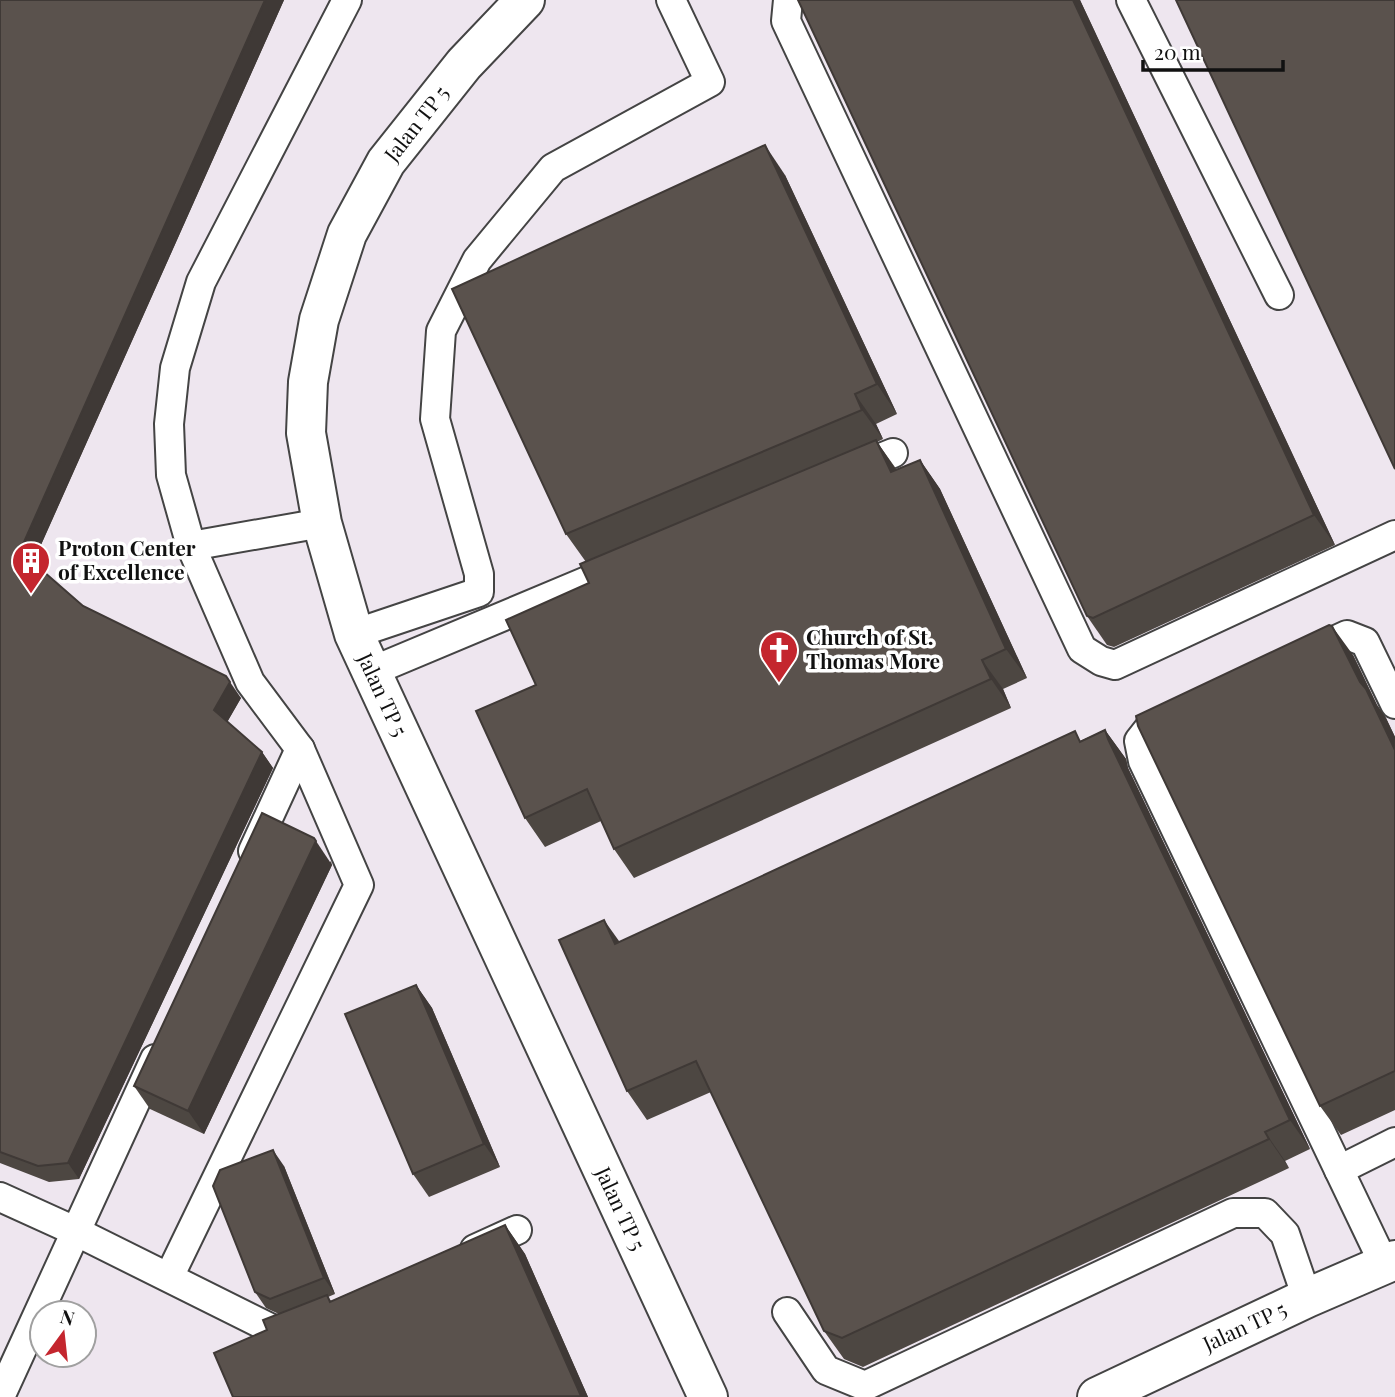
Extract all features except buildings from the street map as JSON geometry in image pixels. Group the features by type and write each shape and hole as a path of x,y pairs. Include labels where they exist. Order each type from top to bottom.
{"street":[{"name":"Jalan TP 5","path":"525,0 464,64 386,162 347,234 319,320 308,382 306,433 321,523 354,634 708,1397"},
{"name":"Jalan TP 5","path":"1097,1397 1390,1262"}],"lane":[{"path":"169,1277 359,885 300,749 250,682 191,545 171,475 169,424 175,368 201,282 347,0"},
{"path":"354,634 479,592 479,574 435,419 441,331 477,260 553,168 710,82 671,0"},
{"path":"788,0 786,21 1082,649 1101,661 1115,665 1395,535"},
{"path":"1131,0 1279,295"},
{"path":"830,479 893,453"},
{"path":"191,545 321,523"},
{"path":"370,671 651,554"},
{"path":"1285,664 1347,635 1365,642 1395,704"},
{"path":"1199,704 1150,727 1139,741 1143,761 1339,1170 1390,1262"},
{"path":"241,876 300,749"},
{"path":"0,1397 164,1041"},
{"path":"1339,1170 1395,1142"},
{"path":"0,1197 75,1231 280,1333 328,1315"},
{"path":"787,1312 826,1370 865,1386 1233,1213 1265,1213 1285,1234 1307,1298"},
{"path":"449,1261 517,1230"}],"shaded area":[{"path":"0,0 1395,0 1395,1397 0,1397"}],"place":[{"name":"Proton Center of Excellence","path":"31,595"},
{"name":"Church of St. Thomas More","path":"779,684"}]}
